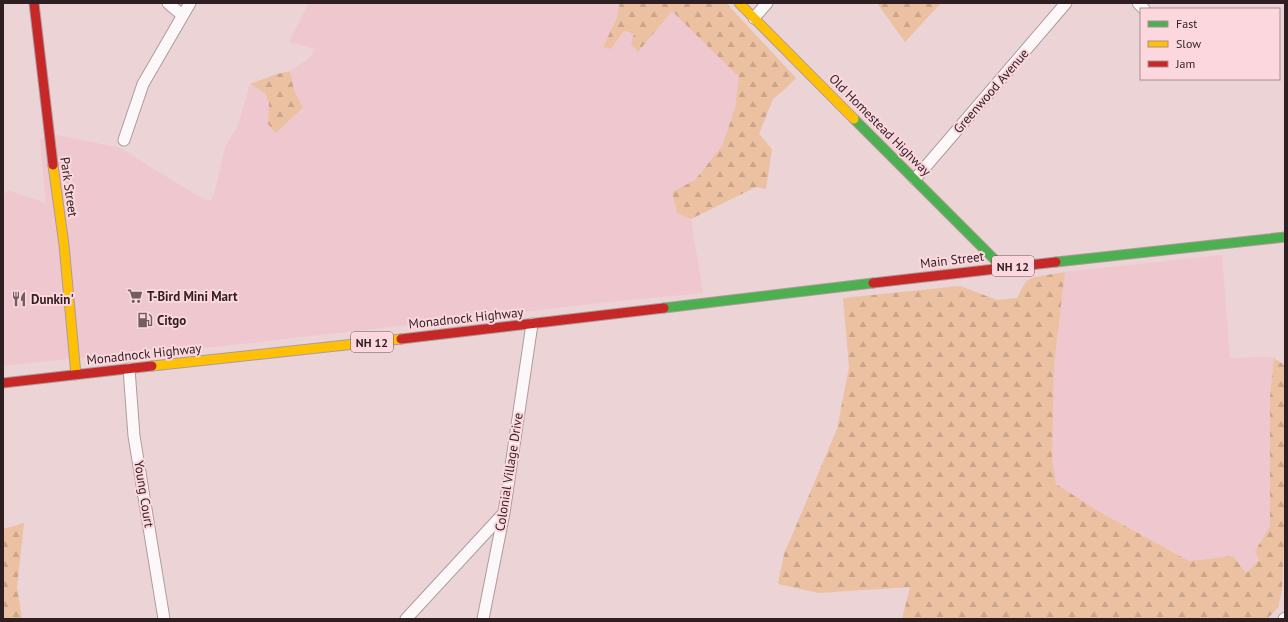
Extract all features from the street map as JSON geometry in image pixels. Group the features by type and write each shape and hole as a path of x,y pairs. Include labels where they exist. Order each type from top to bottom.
{"main road":[{"name":"Park Street","path":"34,3 64,245 76,375"},
{"name":"Old Homestead Highway","path":"739,3 1002,267"},
{"name":"Main Street","path":"741,300 1002,267 1134,254 1285,236"},
{"name":"Monadnock Highway","path":"3,382 741,300"}],"street":[{"path":"168,3 182,15"},
{"path":"124,140 143,84 190,3"},
{"path":"754,18 766,3"},
{"name":"Greenwood Avenue","path":"915,179 1066,3"},
{"name":"Colonial Village Drive","path":"483,619 504,513 532,324"},
{"name":"Young Court","path":"129,369 134,436 164,619"},
{"path":"406,619 504,513"}],"shaded area":[{"path":"309,3 620,3 616,20 603,47 611,49 624,31 634,33 672,11 739,77 735,108 722,146 695,180 672,193 677,213 691,219 703,293 609,302 205,348 159,349 3,366 3,196 8,190 46,203 40,140 52,134 120,148 196,195 210,201 214,195 225,147 238,125 250,84 265,93 269,102 268,124 276,133 303,109 294,90 290,71 308,59 316,49 289,42"},
{"path":"1222,255 1230,358 1274,358 1270,397 1270,526 1255,551 1259,560 1246,573 1233,556 1189,561 1098,511 1056,484 1052,458 1054,365 1065,272"}],"green space":[{"path":"620,3 726,3 796,78 773,99 759,134 772,149 766,189 756,187 691,219 677,213 672,192 695,180 722,146 735,108 739,77 672,11 638,52 631,44 634,33 624,31 611,49 603,47 616,20"},
{"path":"877,3 941,3 905,42"},
{"path":"290,71 294,90 303,108 276,133 268,124 269,102 265,93 250,84"},
{"path":"1065,272 1054,365 1052,458 1056,484 1098,511 1189,561 1233,556 1246,573 1259,560 1255,551 1270,526 1270,397 1274,358 1284,365 1285,520 1282,590 1278,608 1267,619 902,619 910,587 818,593 778,584 784,554 837,429 849,367 843,298 960,286 997,300 1017,298 1026,281 1034,277"},
{"path":"24,523 17,587 22,619 3,619 3,529"}],"traffic: fast":[{"path":"854,119 1002,267"},
{"path":"1056,262 1285,237"},
{"path":"664,308 873,283"}],"traffic: slow":[{"path":"739,3 854,119"},
{"path":"53,165 64,245 76,375"},
{"path":"152,366 401,339"}],"traffic: jam":[{"path":"34,3 53,165"},
{"path":"873,283 1056,262"},
{"path":"401,339 664,308"},
{"path":"3,383 152,366"}],"place":[{"name":"T-Bird Mini Mart","path":"135,296"},
{"name":"Dunkin'","path":"19,299"},
{"name":"Citgo","path":"145,320"}]}
